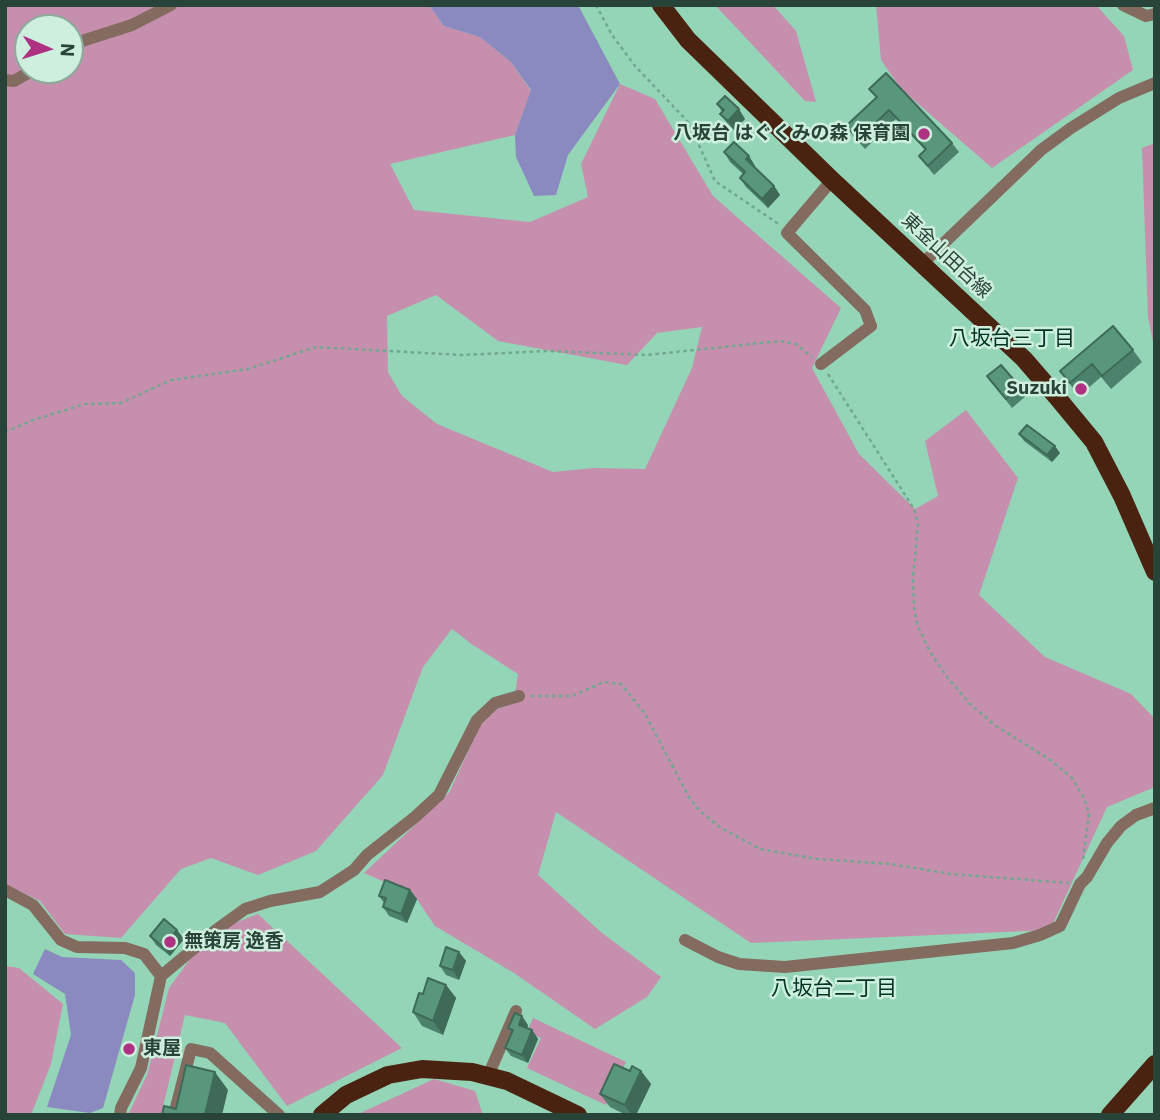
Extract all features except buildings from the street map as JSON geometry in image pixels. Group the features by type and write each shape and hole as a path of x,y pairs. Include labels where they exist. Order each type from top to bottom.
{"main road":[{"name":"東金山田台線","path":"661,5 688,40 832,180 1024,359 1094,443 1122,496 1155,572"},
{"path":"1110,1115 1155,1063"},
{"path":"322,1115 346,1095 388,1075 422,1069 472,1072 507,1081 578,1115"}],"street":[{"path":"84,40 132,25 171,5"},
{"path":"1123,5 1146,16 1155,14"},
{"path":"923,262 1041,150 1119,99 1155,83"},
{"path":"821,364 871,326 865,310 787,233 832,180"},
{"path":"120,1115 141,1068 161,976 245,909 270,901 320,892 354,870 367,855 439,795 477,720 495,703 519,696"},
{"path":"685,940 718,957 739,964 785,967 1013,943 1060,926 1080,884 1107,843 1121,826 1136,815 1155,807"},
{"path":"5,890 33,905 61,940 77,947 125,948 144,954 161,976"},
{"path":"488,1076 516,1011"},
{"path":"174,1115 191,1049 210,1053 279,1115"}],"path":[{"path":"596,5 612,35 635,66 689,123 715,181 776,220 787,233"},
{"path":"5,432 85,404 121,403 171,380 248,369 316,347 462,355 548,351 647,355 780,341 796,344 821,364 914,509 918,524 913,578 914,607 930,652 970,704 996,726 1052,761 1072,778 1084,798 1089,814 1080,884 951,874 891,864 817,859 760,849 721,828 700,811 690,799 645,714 621,684 604,682 572,696 519,696"}],"shaded area":[{"path":"5,5 429,5 444,26 480,37 511,62 531,91 515,135 390,164 414,210 530,222 588,197 581,164 620,84 655,99 713,196 841,308 812,368 859,454 915,509 938,496 925,441 966,410 1018,478 979,595 1045,657 1131,694 1155,719 1155,787 1107,807 1050,930 751,943 556,812 538,875 602,933 661,977 647,997 595,1029 514,973 435,926 414,895 364,873 449,793 480,725 496,710 514,701 518,674 452,629 423,667 383,775 316,851 258,875 211,858 181,869 121,938 65,934 40,901 5,884","holes":["436,295 498,341 627,365 657,333 702,327 692,368 645,469 593,468 553,472 437,424 402,396 388,372 387,316"]},
{"path":"715,5 773,5 796,31 816,102 805,101"},
{"path":"876,5 1096,5 1124,36 1133,70 992,168 901,89 881,60"},
{"path":"1155,143 1155,351 1148,317 1142,148"},
{"path":"258,914 402,1048 287,1106 225,1023 185,1015 161,1115 128,1115 147,1075 169,988 209,933"},
{"path":"5,966 19,968 63,1004 51,1064 31,1115 5,1115"},
{"path":"533,1018 626,1062 606,1105 527,1068 541,1038 527,1032"},
{"path":"434,1079 475,1091 483,1115 356,1115"}],"water":[{"path":"429,5 578,5 620,84 568,155 556,195 534,196 516,157 515,135 531,90 511,62 480,37 444,26"},
{"path":"45,949 62,957 121,960 135,973 135,995 103,1108 90,1113 47,1107 71,1035 65,994 33,974"}],"place":[{"name":"八坂台 はぐくみの森 保育園","path":"924,134"},
{"name":"Suzuki","path":"1081,389"},
{"name":"無策房 逸香","path":"170,942"},
{"name":"東屋","path":"129,1049"}],"district":[{"name":"八坂台三丁目","path":"1012,339"},
{"name":"八坂台二丁目","path":"834,989"}]}
